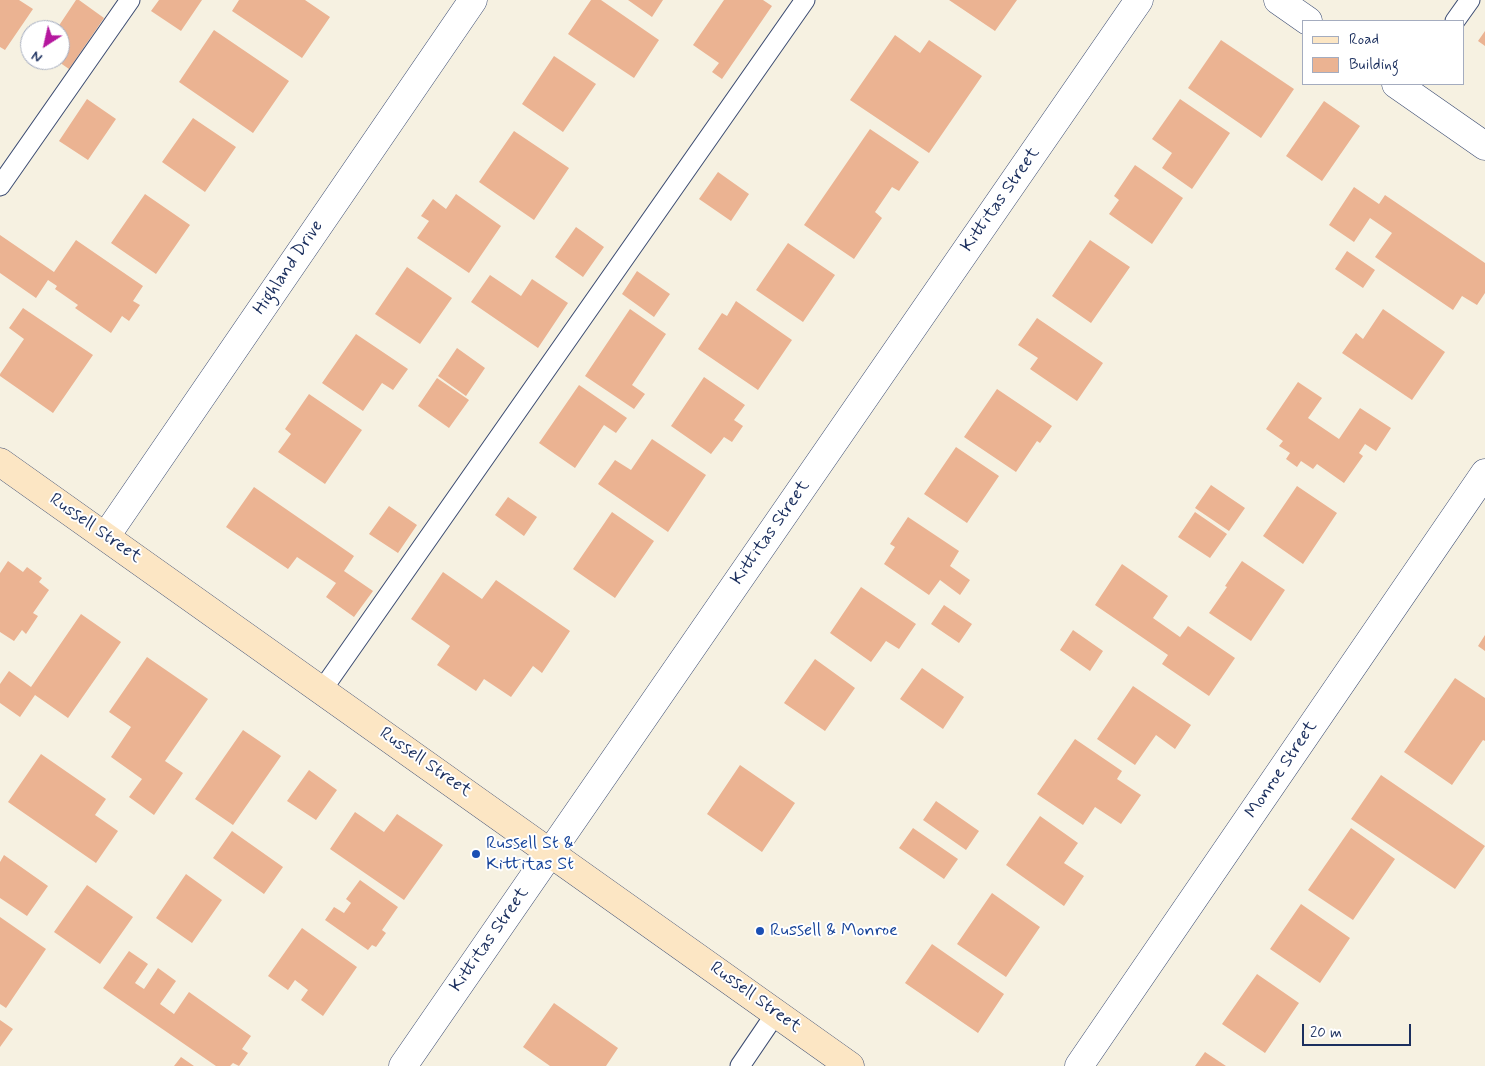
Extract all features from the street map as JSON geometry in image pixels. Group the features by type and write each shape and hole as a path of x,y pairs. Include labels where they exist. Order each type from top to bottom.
{"main road":[{"name":"Russell Street","path":"0,462 850,1066"}],"street":[{"name":"Highland Drive","path":"106,536 473,0"},
{"name":"Kittitas Street","path":"403,1066 1139,0"},
{"path":"1278,0 1307,20"},
{"path":"1405,86 1485,146"},
{"name":"Monroe Street","path":"1079,1066 1485,473"}],"lane":[{"path":"0,186 130,0"},
{"path":"322,690 805,0"},
{"path":"1456,20 1470,0"},
{"path":"740,1066 776,1013"}],"building":[{"path":"0,0 19,0 33,9 25,20 20,20 20,28 5,50 0,47"},
{"path":"76,0 79,0 104,18 70,68 70,20 63,20"},
{"path":"159,0 202,0 181,31 151,11"},
{"path":"239,0 305,0 330,17 302,58 232,11"},
{"path":"591,0 601,0 659,40 634,78 568,34"},
{"path":"628,0 663,0 652,17"},
{"path":"724,0 763,0 772,6 722,79 712,72 719,63 693,45"},
{"path":"949,0 1017,0 995,31"},
{"path":"214,30 289,81 253,133 179,82"},
{"path":"1485,31 1485,46 1478,41"},
{"path":"895,35 920,53 929,40 982,76 929,153 850,100"},
{"path":"1221,40 1294,89 1261,138 1188,88"},
{"path":"554,56 596,84 563,132 522,104"},
{"path":"87,99 116,119 88,160 59,141"},
{"path":"1180,99 1230,133 1192,189 1162,168 1172,153 1152,139"},
{"path":"1324,101 1360,126 1322,181 1286,156"},
{"path":"193,118 236,147 205,192 162,162"},
{"path":"870,129 919,162 899,191 892,187 875,212 882,218 854,259 804,225"},
{"path":"514,131 569,168 534,220 479,182"},
{"path":"1135,165 1183,198 1152,244 1109,214 1119,200 1114,196"},
{"path":"718,172 749,194 731,221 699,199"},
{"path":"1354,187 1379,204 1385,195 1485,263 1485,293 1477,305 1462,296 1453,310 1375,257 1392,233 1370,218 1354,242 1329,225"},
{"path":"145,194 190,225 156,274 111,243"},
{"path":"456,194 501,226 469,273 417,238 429,221 421,216 433,199 446,209"},
{"path":"576,227 604,247 583,277 555,257"},
{"path":"0,235 54,272 76,240 143,286 133,301 140,305 129,321 122,316 111,333 75,308 78,305 55,289 57,286 48,280 36,298 0,273"},
{"path":"1090,240 1130,267 1091,323 1052,296"},
{"path":"788,243 835,275 803,322 756,290"},
{"path":"1347,251 1375,270 1363,288 1335,269"},
{"path":"407,267 452,298 420,344 375,314"},
{"path":"637,271 670,294 654,317 622,294"},
{"path":"490,275 521,296 532,279 568,303 538,348 471,302"},
{"path":"736,301 792,340 758,390 698,349 722,313 727,316"},
{"path":"23,308 93,355 53,413 0,376 24,339 9,328"},
{"path":"630,309 666,334 632,385 645,394 634,409 585,376"},
{"path":"1383,309 1445,352 1412,400 1342,353 1356,333 1363,339"},
{"path":"1037,318 1103,363 1077,401 1030,369 1038,358 1018,345"},
{"path":"356,334 408,369 393,390 382,383 363,411 322,383"},
{"path":"457,348 485,368 466,396 438,376"},
{"path":"704,377 745,405 734,420 743,426 732,442 724,437 711,454 671,426"},
{"path":"437,378 469,400 449,428 418,406"},
{"path":"1298,382 1322,398 1308,418 1339,439 1360,408 1391,428 1376,451 1365,444 1359,453 1363,456 1344,483 1317,464 1313,469 1301,461 1297,467 1286,459 1290,453 1279,446 1283,441 1266,429"},
{"path":"579,385 627,418 616,433 604,425 575,468 539,443"},
{"path":"997,389 1052,426 1040,443 1037,441 1016,472 964,437"},
{"path":"309,394 362,430 325,484 278,452 291,434 285,429"},
{"path":"652,439 706,475 668,532 598,484 615,460 631,470"},
{"path":"956,447 999,476 967,523 924,494"},
{"path":"1211,485 1245,508 1229,531 1195,508"},
{"path":"1297,486 1337,513 1303,564 1263,536"},
{"path":"254,487 354,556 344,571 373,591 354,617 326,597 336,583 297,557 288,569 226,527"},
{"path":"508,497 537,517 524,536 495,515"},
{"path":"389,506 417,525 398,553 369,534"},
{"path":"612,512 654,541 615,598 573,569"},
{"path":"1195,512 1227,534 1210,558 1178,537"},
{"path":"908,517 959,551 950,566 970,580 960,595 940,580 929,595 884,564 895,547 890,544"},
{"path":"8,561 23,572 27,567 42,578 39,582 49,590 33,613 38,616 26,634 22,630 14,641 0,632 0,573"},
{"path":"1242,561 1285,590 1251,641 1209,613"},
{"path":"1122,564 1168,596 1153,618 1180,637 1188,626 1235,658 1209,696 1162,664 1168,655 1095,605"},
{"path":"443,572 482,599 496,580 570,631 542,673 533,666 511,697 484,679 476,691 437,665 450,646 411,619"},
{"path":"861,587 916,624 899,649 886,641 871,662 830,633"},
{"path":"944,605 972,624 959,643 931,624"},
{"path":"81,614 121,642 68,718 35,695 20,717 0,703 0,684 9,671 31,687"},
{"path":"1073,630 1103,651 1090,671 1060,650"},
{"path":"1485,635 1485,651 1478,646"},
{"path":"147,657 208,699 165,761 183,773 154,815 129,797 142,779 111,757 131,727 109,712"},
{"path":"815,659 855,688 825,731 784,703"},
{"path":"922,668 964,697 943,729 900,699"},
{"path":"1455,678 1485,698 1485,741 1483,740 1452,785 1404,752"},
{"path":"1133,686 1191,725 1175,749 1156,735 1135,765 1097,739"},
{"path":"243,730 281,756 233,825 195,799"},
{"path":"1075,739 1122,771 1117,779 1141,795 1121,824 1095,807 1083,825 1037,794"},
{"path":"41,754 106,799 95,815 118,831 96,863 8,802"},
{"path":"740,765 795,803 762,852 707,814"},
{"path":"309,770 337,790 316,820 287,801"},
{"path":"1381,775 1485,846 1455,889 1351,819"},
{"path":"936,801 979,831 966,850 923,820"},
{"path":"355,812 384,832 397,814 443,845 404,900 330,849"},
{"path":"1040,816 1078,843 1064,863 1084,876 1064,906 1006,865"},
{"path":"913,828 958,859 944,879 899,848"},
{"path":"1351,828 1395,859 1353,920 1308,890"},
{"path":"232,831 283,867 264,894 213,858"},
{"path":"4,855 48,886 27,916 0,898 0,862"},
{"path":"186,874 222,900 192,943 156,918"},
{"path":"360,880 398,907 382,930 386,933 376,947 372,945 368,950 325,920 334,907 344,913 351,903 346,899"},
{"path":"87,885 133,917 100,964 54,932"},
{"path":"992,893 1040,927 1006,977 957,944"},
{"path":"1301,904 1350,938 1320,983 1270,949"},
{"path":"0,917 46,949 6,1008 0,1004"},
{"path":"302,928 357,967 323,1016 301,1000 308,990 295,980 288,990 268,976"},
{"path":"932,944 1004,994 978,1033 905,983"},
{"path":"129,951 148,964 135,983 144,989 158,968 176,981 160,1004 174,1014 189,992 251,1036 242,1049 248,1053 239,1066 233,1063 230,1066 216,1066 103,988"},
{"path":"1257,974 1299,1003 1265,1053 1222,1024"},
{"path":"554,1003 618,1048 606,1066 550,1066 523,1047"},
{"path":"0,1020 13,1029 0,1047"},
{"path":"1205,1052 1226,1066 1195,1066"},
{"path":"181,1057 194,1066 174,1066"}],"place":[{"name":"Russell St & Kittitas St","path":"476,854"},
{"name":"Russell & Monroe","path":"760,931"}]}
